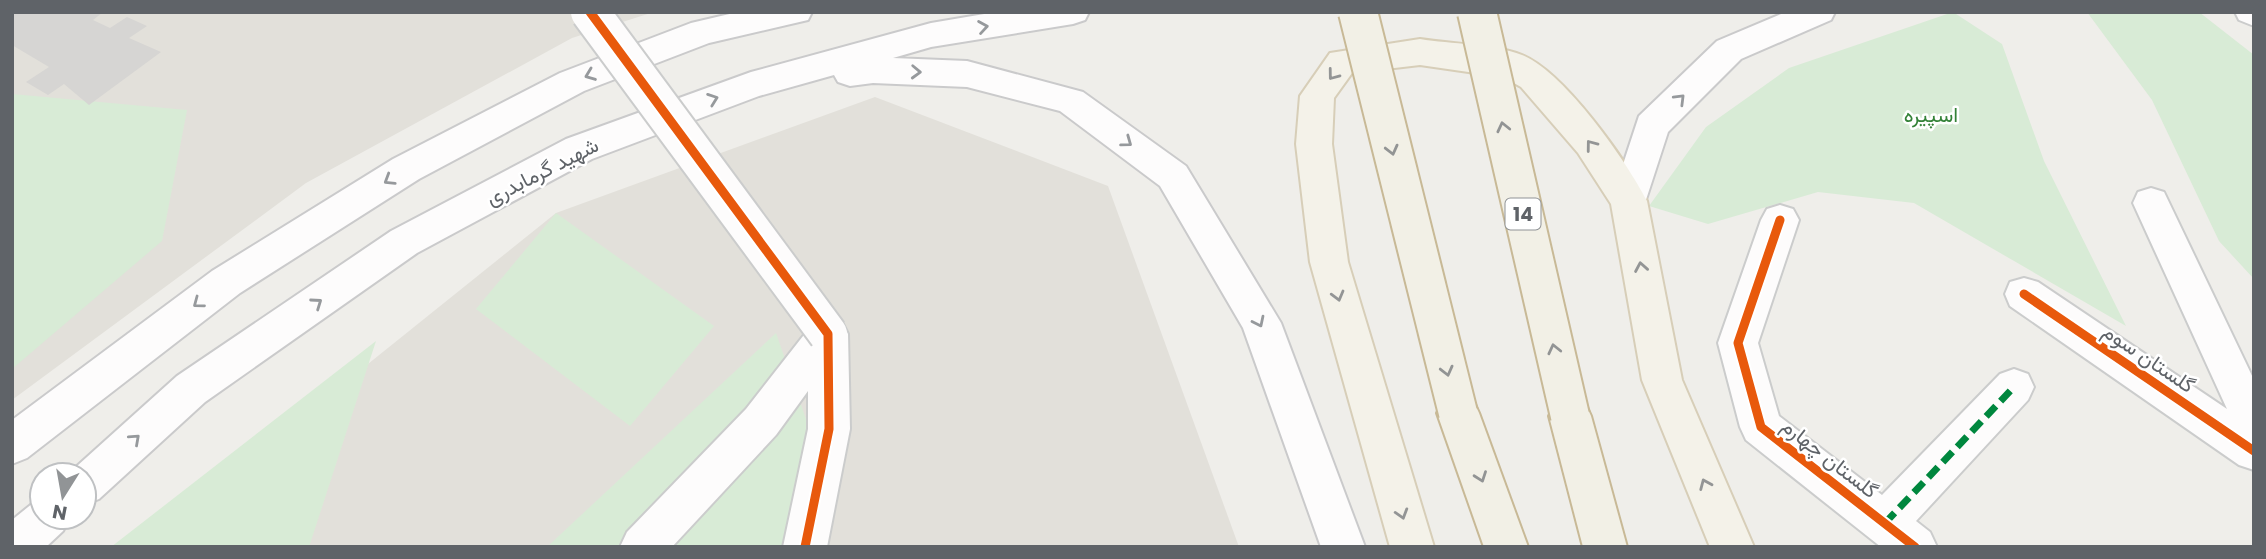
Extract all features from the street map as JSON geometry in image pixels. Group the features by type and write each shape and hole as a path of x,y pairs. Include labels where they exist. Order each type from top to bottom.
{"highway":[{"path":"1358,12 1458,413 1506,547"},
{"name":"14","path":"1477,12 1570,416 1605,547"}],"main road":[{"path":"590,12 828,334 829,429 806,547"},
{"path":"12,445 226,282 406,169 572,82 754,12"},
{"path":"703,32 796,12"},
{"name":"شهید گرمابدری","path":"98,472 191,389 404,242 579,149 751,85 931,35 1073,12"},
{"path":"1629,201 1652,126 1729,50 1819,12"},
{"path":"1412,547 1329,262 1314,144 1317,96 1342,62 1420,52 1511,65 1533,78 1591,143 1629,201 1662,380 1732,547"},
{"path":"751,85 873,70 967,74 1071,101 1173,176 1261,323 1343,547"},
{"name":"گلستان سوم","path":"2151,203 2254,424"},
{"name":"گلستان چهارم","path":"1780,220 1738,342 1761,427 1900,535"},
{"name":"گلستان سوم","path":"2024,294 2254,451"},
{"path":"642,547 761,422 828,334"},
{"path":"1900,535 2014,387"},
{"path":"14,547 32,531"}],"shaded area":[{"path":"12,12 654,12 572,38 306,183 12,400"},
{"path":"875,97 1108,186 1239,547 140,547 556,213"}],"green space":[{"name":"اسپیره","path":"1953,12 2002,44 2044,161 2126,326 1914,203 1818,192 1708,224 1649,206 1706,127 1789,68"},
{"path":"2087,12 2199,12 2254,55 2254,279 2219,241 2152,100"},
{"path":"12,94 187,110 162,241 12,369"},
{"path":"556,213 714,326 630,426 476,309"},
{"path":"776,333 824,471 808,547 547,547"},
{"path":"376,341 309,547 111,547"}],"building":[{"path":"12,12 103,12 93,20 110,28 127,17 147,26 129,38 161,52 89,105 64,84 48,95 26,82 49,67 12,45"}],"marked path":[{"path":"1885,523 2014,387"}],"cycle path":[{"path":"590,12 828,334 829,429 805,547"},
{"path":"1780,220 1738,343 1761,427 1915,547"},
{"path":"2024,294 2254,451"}]}
